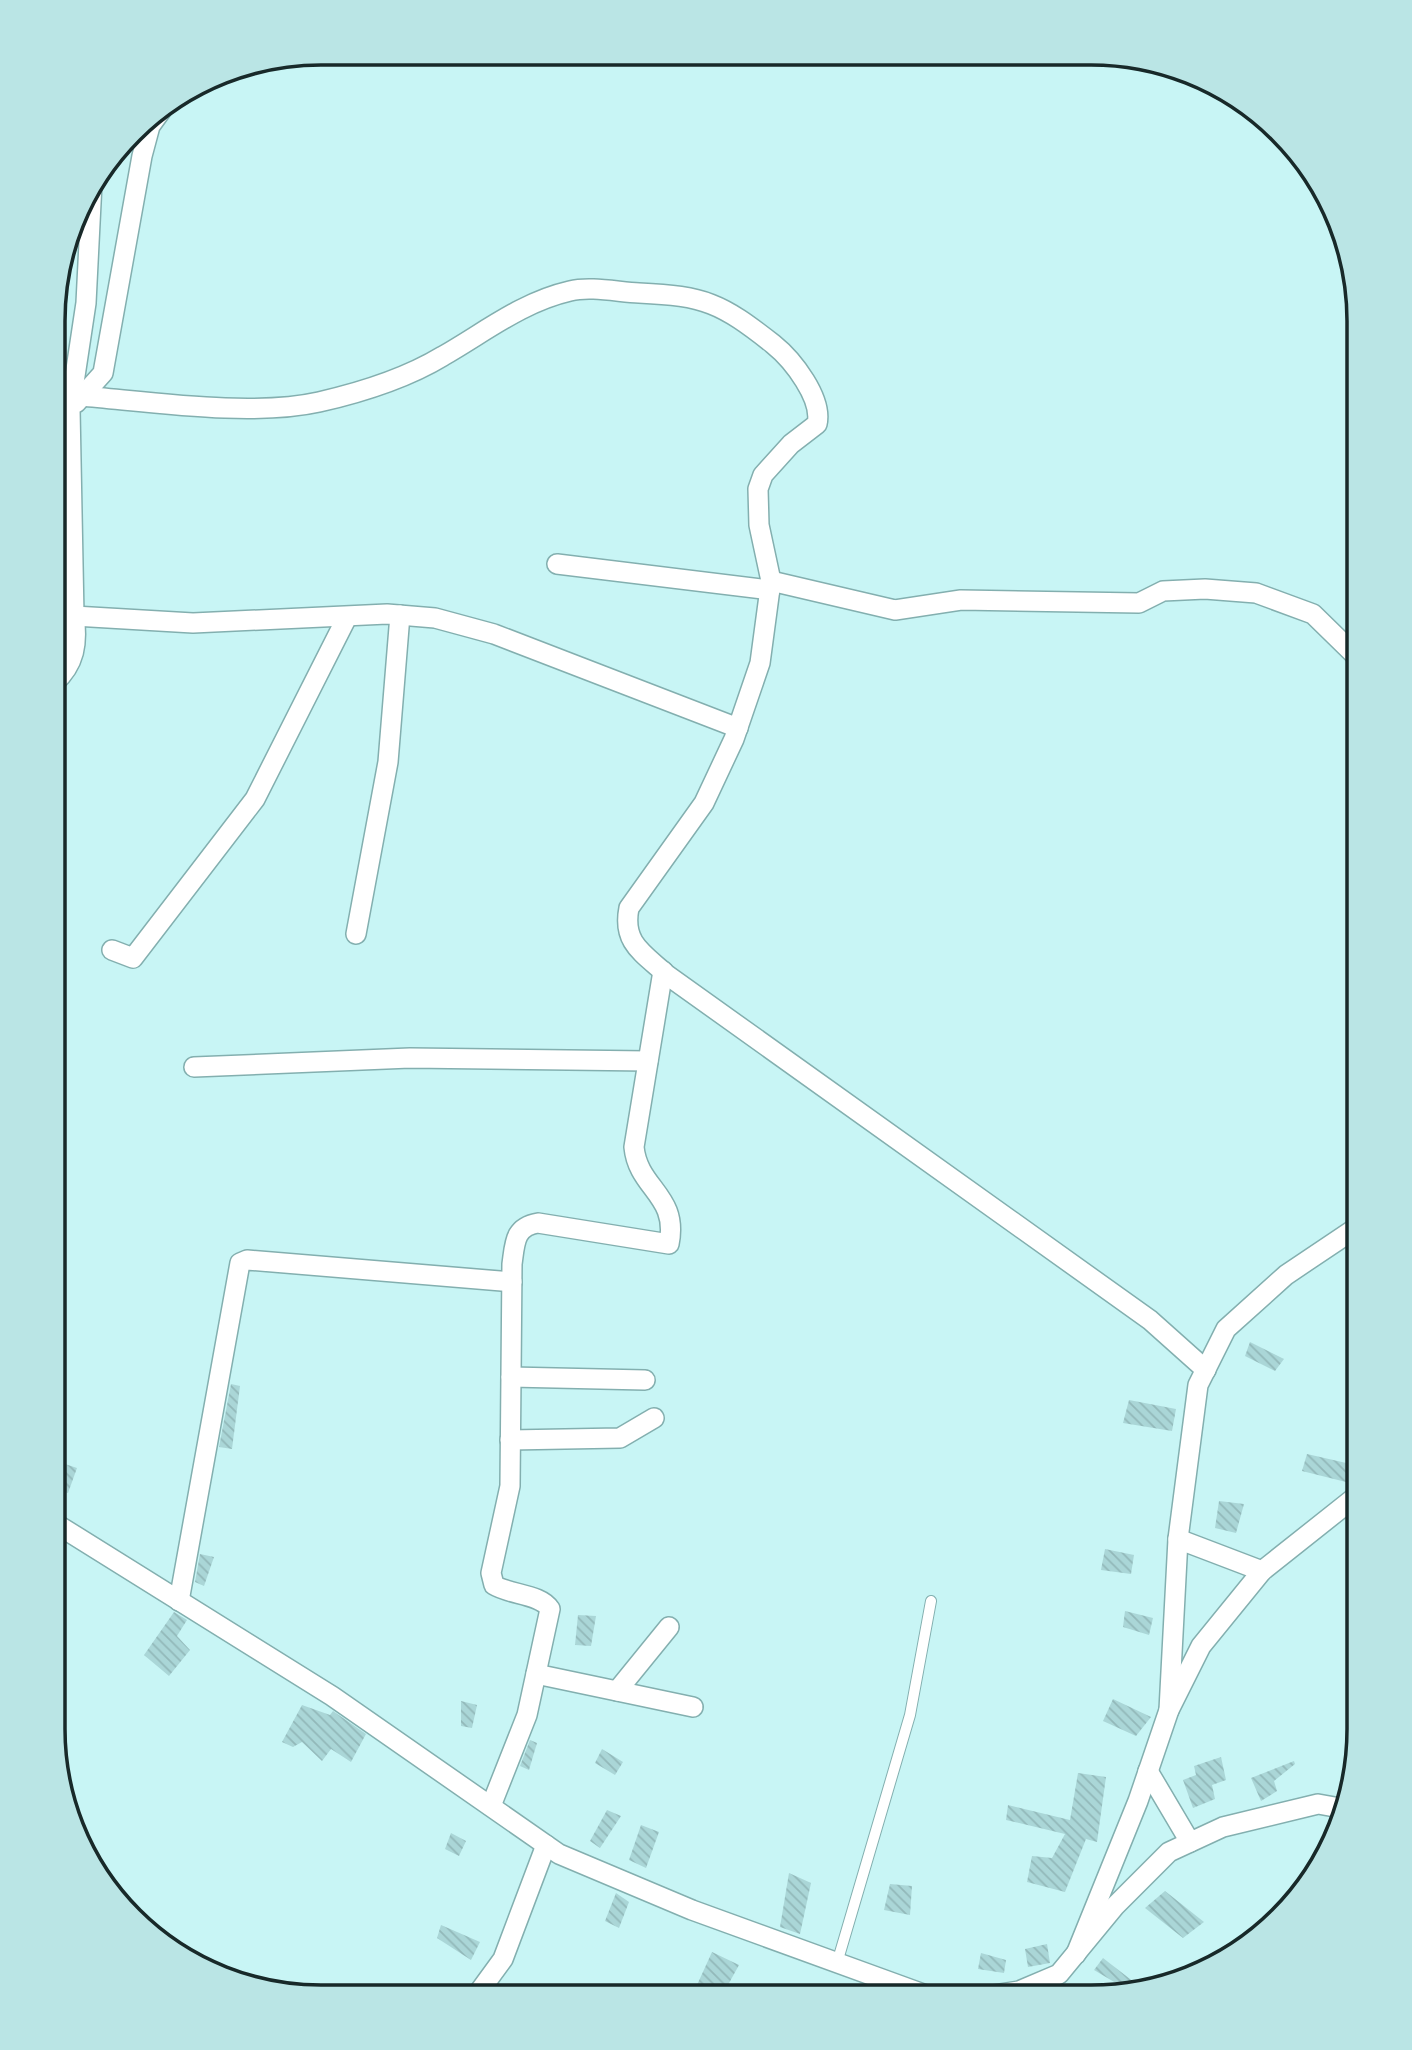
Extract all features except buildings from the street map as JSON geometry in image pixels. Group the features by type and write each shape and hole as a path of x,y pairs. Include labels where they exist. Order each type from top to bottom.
{"street":[{"path":"76,403 103,373 149,131"},
{"path":"65,671 71,664 78,640 74,616 76,403 86,303 91,209"},
{"path":"76,403 242,409 316,402 394,382 443,356 506,315 572,290 677,294 709,300 777,347 815,396 820,412 817,424 791,444 763,475 758,489 759,525 770,585 760,663 738,728 704,803 629,908 625,925 632,943 663,971 1150,1320 1206,1370"},
{"path":"557,564 770,585 895,610 961,600 1139,603 1163,591 1205,589 1256,593 1313,614 1347,647"},
{"path":"74,616 193,623 400,615 435,618 494,634 738,728"},
{"path":"356,934 388,762 400,615"},
{"path":"112,950 133,958 255,799 346,617"},
{"path":"491,1806 527,1715 550,1609 543,1601 504,1592 494,1586 491,1573 510,1486 512,1282 517,1234 525,1225 538,1223 669,1244 673,1225 670,1212 635,1159 634,1147 663,971"},
{"path":"194,1067 410,1058 649,1060"},
{"path":"1169,1710 1178,1539 1198,1385 1226,1329 1286,1275 1347,1234"},
{"path":"179,1601 240,1263 247,1260 512,1282"},
{"path":"511,1377 645,1380"},
{"path":"510,1440 620,1438 654,1418"},
{"path":"1076,1954 1148,1771 1169,1710 1201,1646 1262,1571 1347,1504"},
{"path":"65,1530 332,1696 559,1854 692,1910 898,1985"},
{"path":"1178,1539 1262,1571"},
{"path":"617,1691 669,1627"},
{"path":"536,1674 693,1707"},
{"path":"1148,1771 1190,1842"},
{"path":"1033,1985 1059,1974 1115,1906 1169,1852 1223,1827 1318,1804 1335,1807"},
{"path":"484,1985 503,1959 546,1845"}],"lane":[{"path":"837,1963 910,1715 931,1601"}]}
